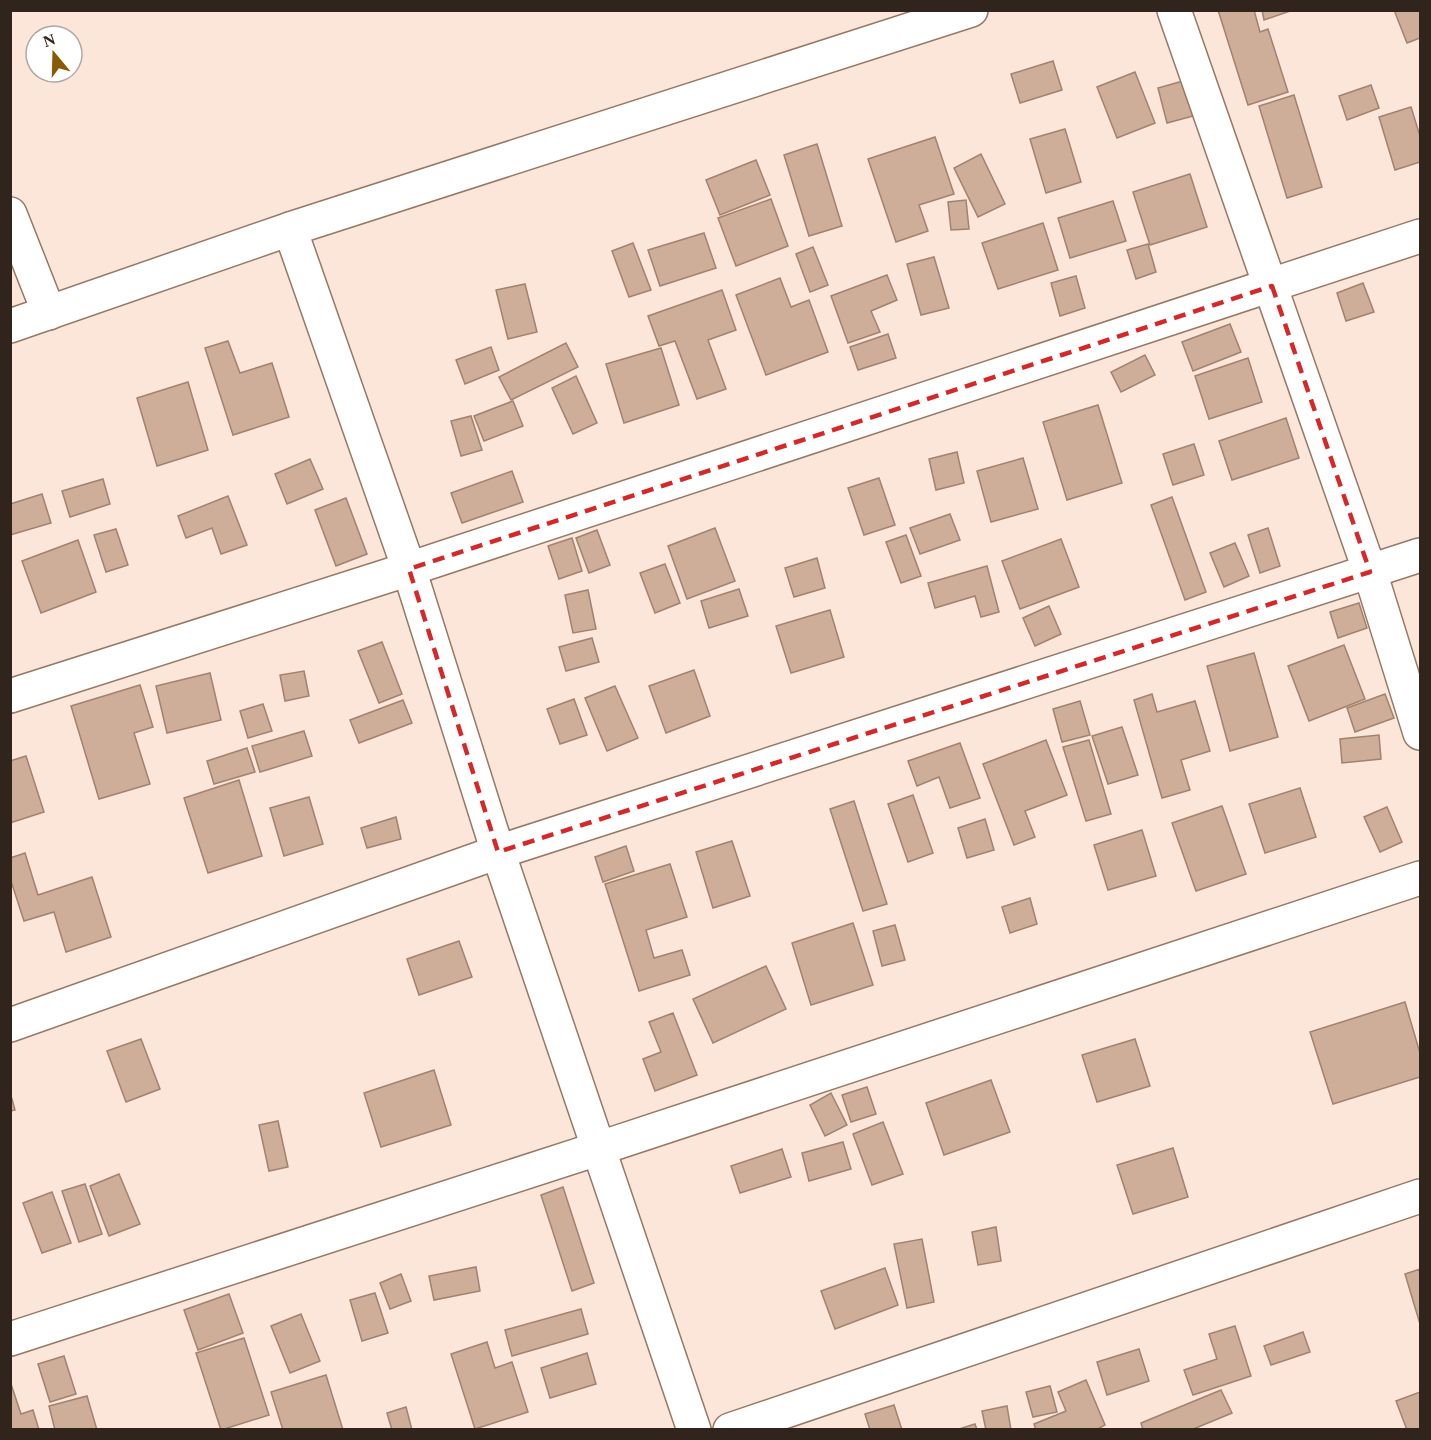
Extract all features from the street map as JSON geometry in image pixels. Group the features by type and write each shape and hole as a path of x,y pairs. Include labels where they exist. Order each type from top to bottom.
{"street":[{"path":"10,326 290,229 971,10"},
{"path":"1174,10 1370,572 1420,733"},
{"path":"10,214 49,314"},
{"path":"290,229 409,568 498,852 694,1430"},
{"path":"10,696 409,568 1420,236"},
{"path":"10,1025 498,852 1420,555"},
{"path":"10,1339 600,1148 1420,878"},
{"path":"730,1430 1420,1196"}],"highlighted area":[{"path":"1272,286 1370,572 498,852 409,569"}],"building":[{"path":"1218,10 1254,10 1260,32 1268,29 1288,92 1248,105"},
{"path":"1262,10 1293,10 1264,20"},
{"path":"1394,10 1420,10 1420,38 1407,43"},
{"path":"1053,61 1062,90 1020,103 1011,74"},
{"path":"1135,72 1155,123 1117,138 1097,87"},
{"path":"1183,81 1193,116 1167,123 1158,88"},
{"path":"1371,85 1379,108 1347,120 1339,96"},
{"path":"1294,95 1322,187 1287,198 1259,106"},
{"path":"1411,107 1420,136 1420,162 1395,170 1379,117"},
{"path":"1065,129 1081,182 1046,193 1030,139"},
{"path":"935,137 954,194 919,205 928,231 896,242 868,159"},
{"path":"817,144 842,226 809,236 784,155"},
{"path":"981,154 1005,204 978,217 954,168"},
{"path":"756,160 770,195 720,215 706,180"},
{"path":"1190,174 1207,227 1150,245 1133,192"},
{"path":"771,199 788,246 736,266 718,218"},
{"path":"966,200 969,229 951,230 948,202"},
{"path":"1113,201 1126,241 1070,258 1058,218"},
{"path":"1043,223 1058,270 998,289 982,243"},
{"path":"704,233 716,268 660,286 648,250"},
{"path":"633,243 651,290 629,297 612,251"},
{"path":"1148,244 1156,272 1136,279 1127,250"},
{"path":"813,247 828,285 810,292 796,254"},
{"path":"934,257 949,308 921,315 907,264"},
{"path":"887,275 897,300 871,311 880,332 848,343 831,296"},
{"path":"1076,276 1085,308 1060,316 1051,283"},
{"path":"780,278 791,307 809,300 828,352 766,375 736,295"},
{"path":"1363,283 1374,312 1346,321 1337,293"},
{"path":"525,284 537,332 508,339 496,290"},
{"path":"722,290 736,330 708,340 726,389 697,399 675,341 659,346 648,316"},
{"path":"1230,324 1241,352 1193,371 1182,342"},
{"path":"888,334 896,358 858,370 850,347"},
{"path":"228,341 240,373 272,363 289,417 233,435 205,348"},
{"path":"566,343 578,367 511,400 499,377"},
{"path":"491,347 499,370 465,384 456,360"},
{"path":"661,348 679,405 624,423 606,364"},
{"path":"1145,355 1155,375 1121,392 1111,372"},
{"path":"1248,358 1262,402 1209,419 1195,376"},
{"path":"576,376 597,423 573,434 552,388"},
{"path":"188,382 208,450 157,466 137,398"},
{"path":"513,401 523,426 484,441 474,416"},
{"path":"1098,405 1122,483 1067,500 1043,422"},
{"path":"471,416 482,450 461,456 451,421"},
{"path":"1286,418 1299,458 1232,480 1219,441"},
{"path":"1194,444 1204,475 1173,485 1163,454"},
{"path":"957,452 964,483 936,490 929,459"},
{"path":"1023,458 1038,509 991,522 977,471"},
{"path":"310,459 323,489 287,504 275,474"},
{"path":"512,471 523,502 462,523 451,493"},
{"path":"879,478 895,525 864,535 848,488"},
{"path":"103,479 110,504 70,517 62,491"},
{"path":"42,494 51,523 10,535 10,504"},
{"path":"228,496 247,545 221,554 212,528 186,538 178,516"},
{"path":"1172,497 1206,592 1185,600 1151,505"},
{"path":"346,498 367,554 336,566 315,510"},
{"path":"950,514 960,540 920,554 910,528"},
{"path":"715,528 735,581 687,599 668,546"},
{"path":"1268,528 1280,566 1260,573 1248,535"},
{"path":"116,529 128,565 106,572 94,535"},
{"path":"597,530 610,565 589,573 576,538"},
{"path":"906,535 921,576 901,583 886,542"},
{"path":"572,538 582,571 559,579 548,546"},
{"path":"1061,539 1079,587 1020,609 1002,561"},
{"path":"78,540 96,592 41,613 22,561"},
{"path":"1235,543 1249,576 1224,587 1210,553"},
{"path":"817,558 825,588 794,597 785,568"},
{"path":"665,564 680,603 655,613 640,573"},
{"path":"987,566 999,612 981,617 975,596 935,608 928,583"},
{"path":"739,589 748,616 709,628 701,601"},
{"path":"588,590 596,629 573,633 565,595"},
{"path":"1359,603 1367,628 1338,638 1330,612"},
{"path":"1049,606 1061,634 1035,646 1023,618"},
{"path":"830,610 844,657 791,673 776,626"},
{"path":"592,638 599,662 566,671 559,647"},
{"path":"382,642 402,694 379,703 358,651"},
{"path":"1344,645 1365,699 1309,721 1288,666"},
{"path":"1254,653 1278,737 1230,751 1207,666"},
{"path":"694,670 710,716 666,733 649,686"},
{"path":"304,671 309,696 285,701 280,675"},
{"path":"210,673 221,720 167,733 156,686"},
{"path":"140,685 153,727 134,733 150,784 99,799 71,706"},
{"path":"615,686 638,738 607,751 585,698"},
{"path":"1152,694 1157,712 1195,701 1210,751 1181,760 1190,790 1162,798 1134,700"},
{"path":"1385,694 1394,718 1355,732 1347,708"},
{"path":"574,699 587,735 560,744 547,709"},
{"path":"403,700 412,723 359,743 350,720"},
{"path":"1080,701 1090,735 1062,742 1053,709"},
{"path":"263,704 272,731 248,738 240,711"},
{"path":"1122,727 1138,775 1108,784 1092,736"},
{"path":"304,731 312,756 260,772 252,746"},
{"path":"1379,735 1381,759 1342,763 1340,739"},
{"path":"1046,740 1067,795 1025,811 1035,837 1014,845 983,764"},
{"path":"1089,740 1111,814 1086,821 1063,747"},
{"path":"960,743 980,798 950,808 939,777 917,786 908,761"},
{"path":"247,748 255,772 214,784 207,761"},
{"path":"26,756 44,812 10,823 10,761"},
{"path":"239,780 262,856 208,873 184,798"},
{"path":"1300,788 1316,837 1265,853 1249,804"},
{"path":"913,795 933,853 908,862 888,804"},
{"path":"309,797 323,844 284,856 270,808"},
{"path":"854,801 887,904 863,911 830,809"},
{"path":"1222,806 1246,874 1196,891 1172,823"},
{"path":"1387,807 1402,842 1380,852 1364,817"},
{"path":"396,817 401,839 367,848 361,828"},
{"path":"985,819 994,850 967,858 958,828"},
{"path":"1142,830 1156,876 1108,890 1094,845"},
{"path":"732,841 750,896 713,908 696,852"},
{"path":"626,846 634,871 603,882 595,857"},
{"path":"25,853 38,895 92,877 111,937 66,952 54,912 24,921 10,878 10,858"},
{"path":"670,864 687,917 646,930 654,958 682,950 690,975 639,991 605,884"},
{"path":"1030,898 1037,924 1010,933 1002,907"},
{"path":"853,923 873,985 811,1005 792,943"},
{"path":"895,925 905,960 882,966 873,931"},
{"path":"459,941 472,977 419,995 407,959"},
{"path":"766,966 786,1009 713,1043 693,999"},
{"path":"1405,1002 1420,1053 1420,1077 1333,1104 1310,1032"},
{"path":"673,1013 697,1075 655,1091 643,1059 661,1052 649,1022"},
{"path":"141,1039 160,1089 126,1102 107,1051"},
{"path":"1135,1039 1150,1086 1097,1102 1082,1055"},
{"path":"434,1070 451,1125 381,1147 364,1093"},
{"path":"991,1080 1010,1132 944,1155 926,1103"},
{"path":"867,1087 876,1114 851,1122 842,1095"},
{"path":"10,1092 15,1110 10,1111"},
{"path":"831,1093 847,1125 825,1136 810,1105"},
{"path":"278,1121 288,1167 269,1171 259,1125"},
{"path":"883,1122 903,1174 872,1185 853,1134"},
{"path":"843,1142 851,1169 809,1181 802,1153"},
{"path":"1173,1148 1188,1197 1133,1214 1117,1165"},
{"path":"782,1149 791,1177 740,1193 731,1166"},
{"path":"119,1174 140,1224 109,1236 90,1186"},
{"path":"85,1184 102,1234 79,1242 62,1191"},
{"path":"563,1187 594,1283 572,1291 541,1195"},
{"path":"52,1192 71,1243 42,1253 23,1203"},
{"path":"996,1227 1001,1261 978,1265 972,1232"},
{"path":"922,1239 934,1302 907,1308 894,1244"},
{"path":"476,1267 480,1291 434,1300 429,1276"},
{"path":"885,1268 898,1305 835,1329 821,1291"},
{"path":"1420,1269 1420,1324 1405,1274"},
{"path":"401,1274 411,1301 390,1309 380,1283"},
{"path":"375,1293 388,1333 362,1341 350,1300"},
{"path":"229,1294 243,1333 198,1350 184,1310"},
{"path":"581,1309 588,1334 512,1356 505,1330"},
{"path":"301,1314 320,1361 290,1373 271,1326"},
{"path":"1235,1326 1251,1376 1193,1395 1184,1370 1217,1359 1209,1334"},
{"path":"1303,1332 1310,1352 1271,1365 1264,1346"},
{"path":"244,1338 269,1415 221,1430 196,1353"},
{"path":"487,1342 495,1368 512,1362 528,1412 475,1429 451,1354"},
{"path":"1139,1349 1149,1381 1107,1395 1097,1362"},
{"path":"587,1353 596,1384 550,1398 541,1368"},
{"path":"64,1356 76,1394 50,1402 38,1364"},
{"path":"326,1375 343,1430 283,1430 271,1392"},
{"path":"1086,1380 1105,1425 1096,1430 1036,1430 1034,1424 1066,1411 1058,1392"},
{"path":"10,1381 21,1414 33,1410 39,1430 10,1430"},
{"path":"1050,1386 1057,1412 1033,1417 1026,1392"},
{"path":"1221,1390 1232,1413 1191,1430 1143,1430 1141,1423"},
{"path":"1420,1392 1420,1430 1407,1430 1396,1401"},
{"path":"87,1396 97,1430 55,1430 49,1406"},
{"path":"894,1405 902,1430 870,1430 865,1414"},
{"path":"1007,1406 1011,1430 986,1430 982,1411"},
{"path":"406,1407 412,1430 392,1430 387,1413"},
{"path":"975,1424 977,1430 956,1430"}]}
